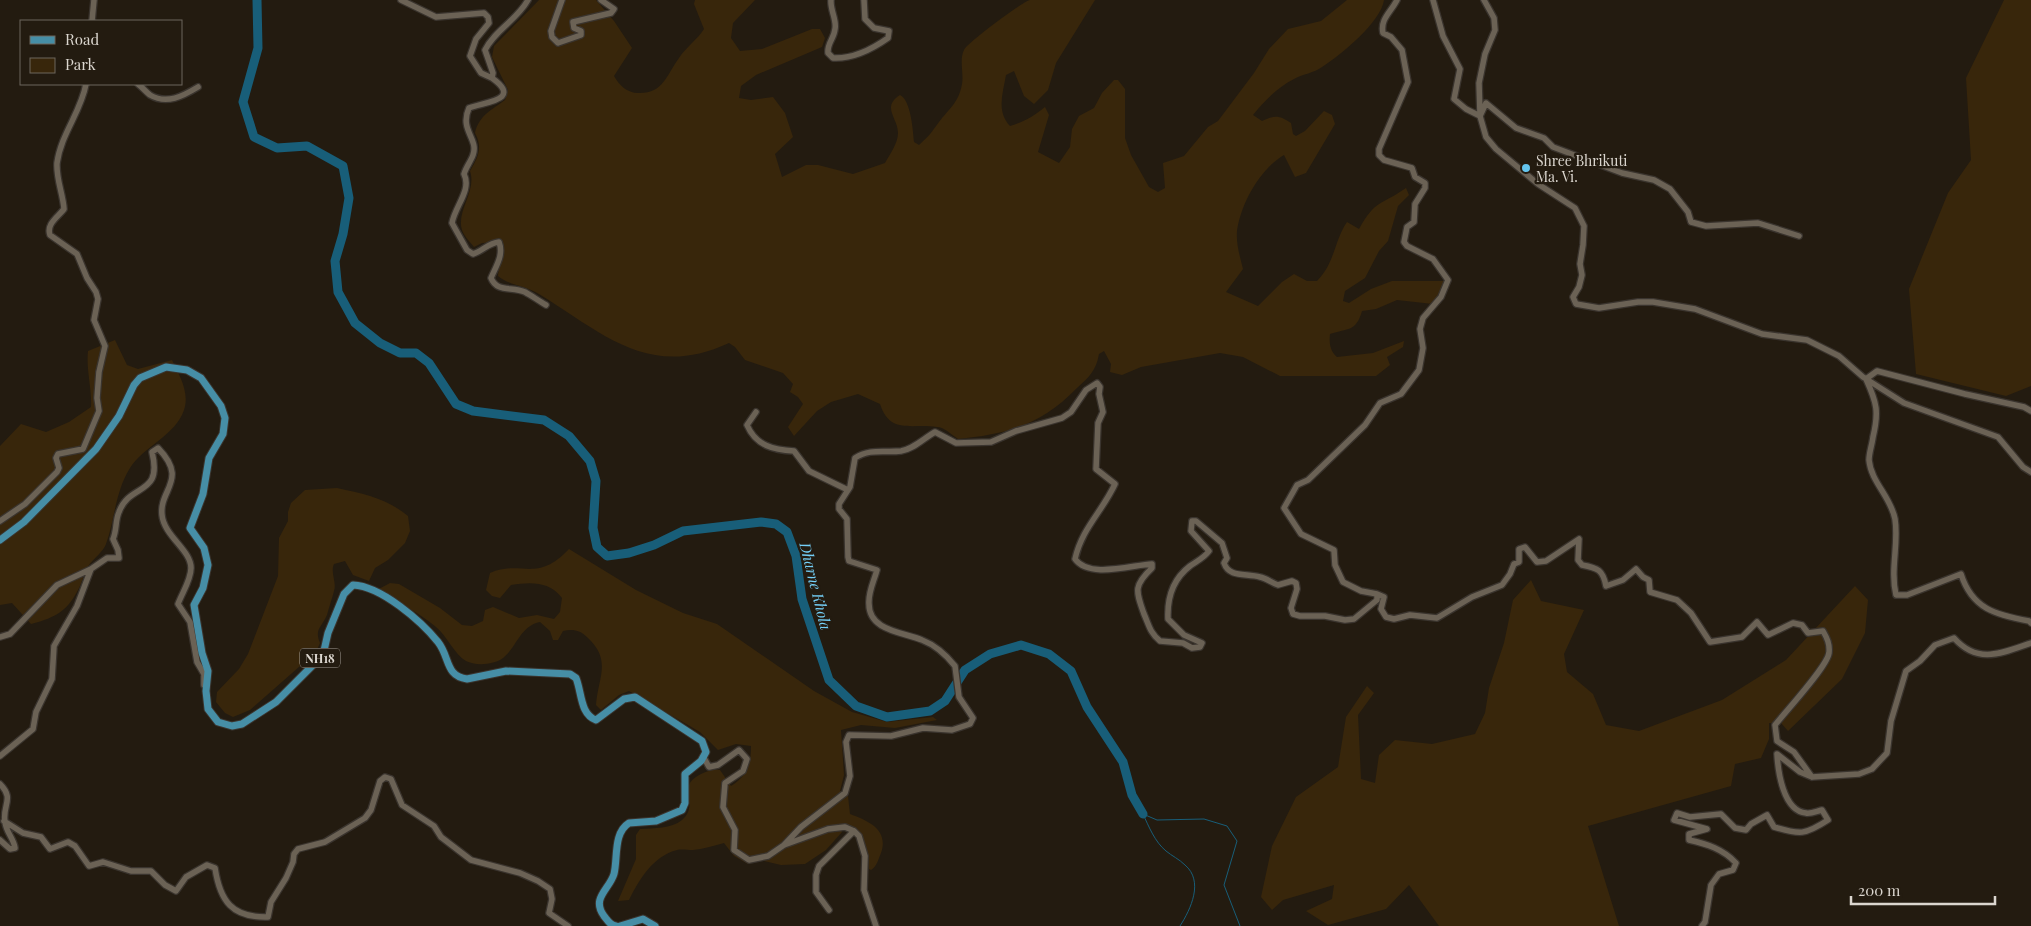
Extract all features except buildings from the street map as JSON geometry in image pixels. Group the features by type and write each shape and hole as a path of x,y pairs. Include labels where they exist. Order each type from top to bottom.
{"main road":[{"name":"NH18","path":"0,540 24,522 96,449 119,416 134,385 140,378 166,367 176,367 201,378 221,406 225,418 223,434 209,458 203,494 190,528 204,548 208,565 203,588 194,605 202,653 208,670 206,691 208,709 218,722 232,726 242,724 276,702 323,656 328,633 344,594 349,586 357,585 373,590 418,620 440,644 448,666 455,676 467,679 506,671 570,674 576,678 584,710 589,718 596,720 602,718 624,699 635,697 702,741 706,752 704,758"},
{"path":"655,926 643,919 621,926 611,925 601,911 599,901 601,893 614,874 620,834 629,823 656,821 682,810 685,803 685,774 704,758"}],"street":[{"path":"401,0 436,17 484,12 488,17 489,23 476,39 470,56 481,73 500,84 503,90 497,101 489,104 480,103 469,108 465,125 474,145 474,155 464,174 467,180 464,195 452,223 467,250 473,254 482,251 493,243 499,242 501,248 500,258 490,278 493,284 501,288 524,292 546,305"},
{"path":"492,78 485,50 489,42 521,12 528,0"},
{"path":"562,0 552,31 552,37 558,43 581,35 581,31 574,28 573,22 611,13 614,9 601,0"},
{"path":"831,0 831,12 836,28 828,45 828,53 833,58 847,59 876,47 888,38 889,31 874,28 866,19 864,0"},
{"path":"1397,0 1382,21 1382,28 1383,33 1391,37 1402,50 1408,82 1379,149 1379,155 1384,160 1412,168 1415,176 1425,183 1425,188 1415,204 1414,222 1407,227 1404,242 1407,246 1434,259 1448,280 1441,297 1423,318 1420,329 1423,348 1419,370 1401,394 1380,403 1364,425 1308,480 1297,485 1284,508 1301,534 1334,550 1335,565 1344,582 1361,591 1384,597 1381,609 1386,617 1394,619 1410,616 1437,618 1472,597 1502,585 1514,564 1519,562 1519,549 1525,547 1536,562 1546,561 1579,539 1578,560 1582,565 1597,568 1604,574 1606,586 1623,580 1636,569 1643,577 1649,580 1650,592 1677,600 1691,613 1710,642 1742,637 1757,622 1768,635 1793,623 1802,625 1808,633 1823,631 1828,640 1829,654 1817,674 1775,725 1777,741 1794,752 1812,777"},
{"path":"1433,0 1443,36 1460,68 1454,99 1466,109 1480,116"},
{"path":"1484,0 1494,18 1496,30 1485,54 1479,83 1480,116 1486,137 1496,149 1538,184 1575,208 1584,226 1580,264 1582,275 1579,287 1573,296 1576,304 1599,308 1638,302 1653,302 1695,310 1762,334 1807,340 1839,356 1866,379 1904,403 1998,436 2023,467 2031,472"},
{"path":"93,2 94,20"},
{"path":"0,521 25,504 57,472 59,468 56,458 58,454 83,448 99,411 97,398 99,372 105,346 94,320 98,299 77,254 50,235 48,230 51,223 64,209 58,163 64,134 78,111 86,85"},
{"path":"139,85 150,95 171,100 181,97 198,87"},
{"path":"1480,116 1486,103 1516,128 1544,138 1554,147 1622,173 1654,180 1670,189 1688,212 1691,222 1706,226 1758,223 1799,236"},
{"path":"1866,379 1877,371 2024,407 2031,411"},
{"path":"1866,379 1876,400 1878,416 1869,457 1870,470 1892,508 1896,521 1892,578 1896,595 1907,595 1961,574 1965,589 1980,605 2002,616 2031,623"},
{"path":"704,758 708,767 718,765 740,750 747,759 742,771 725,783 723,807 735,830 734,850 749,860 768,856 784,845 801,827 845,793 850,776 846,742 849,735 891,736 923,728 952,730 970,724 973,718 959,698 955,666 949,658 922,640 888,630 876,622 868,606 876,570 849,560 847,519 839,509 839,504 848,490 855,458 862,453 888,450 902,451 935,432 956,443 991,442 1016,431 1062,418 1071,412 1086,390 1097,384 1100,386 1099,394 1103,412 1098,422 1096,469 1115,484 1101,510 1093,518 1080,538 1075,559 1086,567 1120,570 1152,564 1152,568 1142,578 1136,591 1148,628 1160,641 1183,643 1192,648 1200,647 1202,643 1184,635 1168,619 1167,604 1171,589 1181,574 1209,551 1190,531 1192,521 1196,521 1222,543 1226,558 1224,563 1226,568 1232,573 1262,577 1278,585 1292,581 1296,583 1297,589 1291,608 1293,614 1354,620 1377,600 1377,594"},
{"path":"756,412 747,425 757,440 776,449 794,451 809,471 848,490"},
{"path":"0,637 10,634 57,585 91,569 107,558 119,558 113,539 117,529 119,512 128,499 149,484 156,470 152,452 158,448 164,454 172,472 172,484 164,500 162,514 166,528 187,555 192,567 178,604 190,622 197,662 204,674 203,690 206,691"},
{"path":"0,756 33,729 36,712 52,679 54,646 77,606 91,569"},
{"path":"1702,926 1705,922 1711,885 1719,874 1733,870 1736,863 1729,855 1709,845 1689,840 1689,834 1707,829 1674,820 1677,813 1690,817 1721,814 1735,828 1746,830 1751,824 1767,815 1774,827 1796,834 1810,832 1828,820 1822,810 1807,814 1795,810 1778,772 1777,754 1800,772 1812,777 1859,774 1872,769 1887,753 1891,720 1906,671 1920,661 1935,644 1954,638 1962,648 1978,654 1996,655 2031,643"},
{"path":"4,821 23,833 41,837 50,850 68,842 74,846 89,866 103,862 131,871 151,872 165,885 176,891 186,877 207,865 215,868 220,892 225,903 246,914 268,917 271,902 286,878 298,849 325,842 366,818 371,810 380,782 384,777 391,779 402,804 434,826 441,837 471,860 520,872 550,889 552,899 549,913 568,926"},
{"path":"0,784 5,789 9,798 4,821 15,848 10,849 0,840"},
{"path":"784,845 828,829 845,827 854,831 859,836 865,856 864,890 876,926"},
{"path":"829,910 816,892 816,875 819,866 854,831"}],"green space":[{"path":"539,0 596,0 614,21 632,48 614,76 624,88 634,93 646,93 659,87 682,54 704,29 694,4 695,0 755,0 733,23 731,38 740,51 762,49 812,29 820,29 825,38 822,47 756,75 741,86 739,98 751,100 773,97 785,113 793,137 775,154 782,177 806,165 818,165 853,174 885,163 898,137 891,108 894,99 900,95 907,103 914,142 919,145 956,101 962,84 964,50 974,40 1006,15 1030,0 1095,0 1056,63 1048,90 1034,104 1024,96 1014,71 1006,75 1002,95 1003,114 1010,126 1020,123 1045,107 1049,115 1038,152 1059,163 1070,147 1072,129 1079,116 1094,108 1102,93 1114,80 1118,80 1125,89 1125,138 1131,155 1149,187 1158,192 1165,188 1163,163 1184,156 1208,127 1218,121 1254,73 1269,49 1288,29 1321,21 1347,0 1384,0 1376,18 1349,46 1319,69 1297,77 1282,86 1253,115 1262,121 1274,117 1283,118 1291,123 1293,134 1296,136 1305,131 1324,111 1332,115 1335,124 1306,173 1295,177 1284,155 1267,169 1253,188 1247,198 1237,231 1243,269 1226,292 1258,306 1282,282 1294,274 1307,281 1317,281 1327,267 1347,222 1359,229 1374,208 1406,188 1409,195 1398,206 1388,241 1379,251 1365,278 1345,291 1343,301 1349,303 1371,289 1392,281 1446,281 1446,293 1433,304 1397,300 1376,309 1362,311 1360,318 1354,326 1330,334 1330,347 1337,357 1373,353 1404,341 1403,347 1387,357 1390,365 1376,376 1280,376 1243,357 1220,353 1141,367 1122,375 1110,372 1111,364 1104,351 1099,354 1096,365 1088,377 1064,401 1023,426 993,434 958,439 940,427 903,426 896,424 884,414 880,404 858,394 831,402 817,411 794,436 788,427 803,404 798,397 790,392 793,384 783,373 745,360 735,347 729,343 701,353 675,357 651,354 628,347 585,324 539,294 502,279 498,276 501,248 499,242 482,243 474,247 464,234 461,223 462,216 471,186 470,171 479,148 475,133 483,117 505,100 508,90 492,57 494,46"},
{"path":"2004,0 2031,0 2031,386 2006,396 1916,374 1909,289 1948,193 1971,160 1966,78"},
{"path":"115,340 127,365 138,369 172,360 185,390 184,410 174,427 130,468 121,486 106,544 89,565 71,602 61,612 48,619 31,624 12,603 0,605 0,446 21,424 46,432 69,422 91,407 88,351"},
{"path":"337,488 383,501 408,516 410,531 405,543 388,560 375,568 369,581 353,575 345,561 334,564 335,588 327,615 318,631 320,643 316,652 250,710 233,717 225,713 216,702 217,692 239,669 248,654 278,576 279,538 288,521 291,503 305,490"},
{"path":"569,549 636,590 683,613 717,624 814,691 852,712 887,722 933,717 937,720 895,728 861,725 841,730 844,775 840,791 848,796 850,814 870,823 880,832 882,838 881,853 877,863 871,870 869,869 868,853 864,840 855,830 841,824 838,825 842,832 826,850 805,864 781,865 760,860 748,864 734,856 724,843 697,850 677,850 668,853 654,863 642,877 629,900 618,901 636,859 636,835 640,829 668,827 682,820 687,814 689,807 689,784 701,774 712,770 720,770 731,786 741,778 747,769 751,746 736,744 718,750 700,732 629,691 619,695 601,710 596,705 602,670 600,654 588,638 579,632 573,630 563,631 558,640 553,640 550,631 540,622 533,624 523,632 503,658 490,663 474,664 462,658 440,631 429,622 377,590 390,583 399,584 440,608 462,625 472,626 483,621 485,610 493,607 519,618 537,615 554,619 560,612 562,598 551,588 532,583 511,585 500,598 492,596 486,590 490,573 501,569 529,569 547,566"},
{"path":"1531,580 1541,601 1584,610 1564,654 1567,672 1593,694 1606,725 1639,731 1722,700 1786,660 1855,586 1868,600 1865,633 1842,679 1788,731 1781,723 1769,723 1769,739 1761,758 1735,764 1731,786 1588,826 1619,926 1439,926 1409,885 1386,909 1328,925 1306,911 1332,899 1334,885 1283,900 1272,910 1261,897 1272,846 1296,797 1338,767 1346,717 1367,686 1374,693 1358,715 1361,779 1375,783 1379,755 1395,740 1432,744 1475,734 1485,713 1489,688 1504,643 1513,600"}],"waterway":[{"name":"Dharne Khola","path":"257,0 258,48 243,102 254,137 277,148 307,146 343,166 349,198 343,234 335,261 338,292 355,323 380,343 400,353 416,353 429,363 456,404 473,411 544,420 569,436 590,461 596,481 593,528 597,547 607,556 629,553 654,545 683,531 761,522 776,524 787,532 796,556 802,599 829,680 856,706 887,717 930,711 945,701 965,670 990,654 1021,645 1049,654 1071,671 1087,707 1123,762 1132,795 1143,814"},
{"name":"Dharne Khola","path":"1143,814 1157,820 1204,819 1227,826 1237,841 1224,885 1240,926"},
{"path":"1143,814 1159,843 1166,851 1185,865 1194,879 1194,895 1188,912 1180,926"}],"place":[{"name":"Shree Bhrikuti Ma. Vi.","path":"1526,168"}]}
